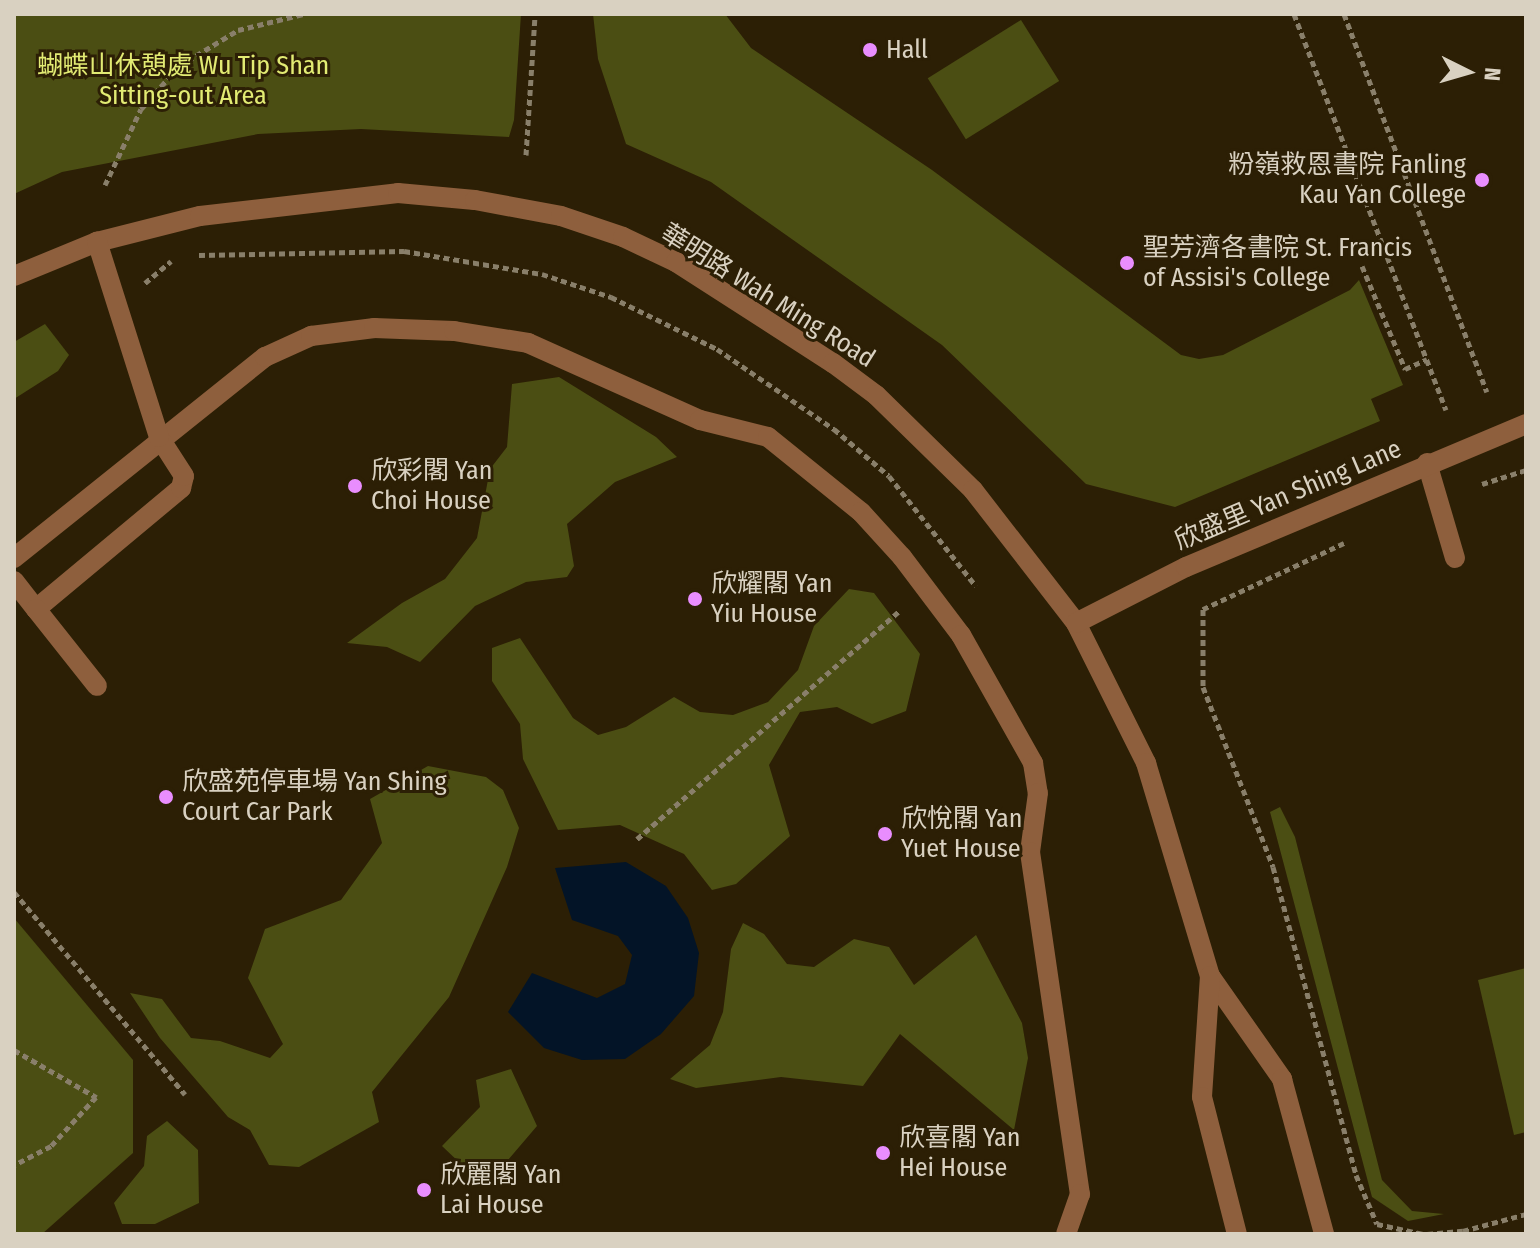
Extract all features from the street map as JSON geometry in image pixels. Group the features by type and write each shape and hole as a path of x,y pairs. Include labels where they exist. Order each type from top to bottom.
{"street":[{"name":"華明路 Wah Ming Road","path":"14,276 97,242 200,216 398,193 561,216 623,237 676,262 876,395 973,490 1076,623 1146,763 1210,976 1282,1079 1324,1234"},
{"path":"36,609 181,488 184,476 159,437 97,242"},
{"path":"14,558 159,437 265,357 311,336 374,328 454,331 528,343 700,420 768,437 861,512 925,589 1005,706 1033,763 1038,793 1030,852 1080,1194 1066,1234"},
{"name":"欣盛里 Yan Shing Lane","path":"1076,623 1186,567 1427,463 1526,424"},
{"path":"1427,463 1455,558"},
{"path":"14,581 97,686"},
{"name":"華明路 Wah Ming Road","path":"1210,976 1202,1097 1237,1234"}],"path":[{"path":"105,185 141,109 179,66 238,30 303,14"},
{"path":"526,155 535,14"},
{"path":"1294,14 1446,410"},
{"path":"1344,14 1487,392"},
{"path":"1362,266 1405,369 1428,359"},
{"path":"1437,499 1526,470"},
{"path":"1355,538 1203,609 1203,687 1273,867 1356,1175 1377,1224 1425,1234 1463,1231 1526,1214"},
{"path":"637,839 957,561"},
{"path":"14,892 185,1094"},
{"path":"14,1050 96,1097 51,1146 14,1165"}],"green space":[{"name":"蝴蝶山休憩處 Wu Tip Shan Sitting-out Area","path":"14,14 521,14 514,120 509,137 361,129 258,134 62,172 14,194"},
{"path":"593,14 725,14 751,48 932,170 1181,355 1199,359 1223,355 1350,290 1359,280 1403,385 1371,399 1380,421 1175,507 1086,484 942,345 711,182 626,144 598,59"},
{"path":"1021,20 1059,81 966,139 928,78"},
{"path":"45,324 69,355 58,371 14,399 14,342"},
{"path":"559,377 656,437 677,457 615,482 567,524 574,566 567,577 526,582 475,606 420,662 387,647 347,643 402,603 445,579 477,538 490,469 507,447 512,384"},
{"path":"849,589 874,593 920,654 906,711 872,724 837,707 800,712 769,765 790,836 736,884 712,890 684,854 620,825 558,830 523,759 520,724 492,681 492,648 520,638 573,718 598,735 626,727 674,697 700,712 733,715 768,702 798,670 814,626"},
{"path":"428,766 486,777 503,790 519,828 507,867 449,997 372,1092 379,1122 299,1167 269,1165 250,1130 228,1117 160,1038 130,993 162,999 191,1038 220,1041 270,1058 283,1044 248,978 265,929 341,900 382,843 370,799"},
{"path":"1280,807 1295,837 1382,1180 1412,1211 1444,1214 1408,1221 1372,1197 1270,812"},
{"path":"14,918 133,1060 133,1153 42,1234 14,1234"},
{"path":"743,923 764,934 787,964 814,967 854,939 889,947 914,985 976,935 1022,1023 1028,1058 1014,1130 900,1034 863,1086 781,1077 696,1088 670,1079 710,1045 723,1012 731,949"},
{"path":"1526,968 1526,1132 1514,1135 1478,980"},
{"path":"511,1069 537,1126 485,1187 442,1146 480,1107 476,1080"},
{"path":"167,1121 198,1150 199,1203 155,1224 122,1224 114,1203 144,1166 147,1136"}],"water":[{"path":"626,862 666,886 688,918 699,953 694,996 661,1034 625,1059 582,1060 544,1048 508,1012 532,973 597,998 625,984 632,955 618,936 572,920 555,868"}],"place":[{"name":"Hall","path":"870,50"},
{"name":"粉嶺救恩書院 Fanling Kau Yan College","path":"1482,180"},
{"name":"聖芳濟各書院 St. Francis of Assisi's College","path":"1127,263"},
{"name":"欣彩閣 Yan Choi House","path":"355,486"},
{"name":"欣耀閣 Yan Yiu House","path":"695,599"},
{"name":"欣盛苑停車場 Yan Shing Court Car Park","path":"166,797"},
{"name":"欣悅閣 Yan Yuet House","path":"885,834"},
{"name":"欣喜閣 Yan Hei House","path":"883,1153"},
{"name":"欣麗閣 Yan Lai House","path":"424,1190"}]}
